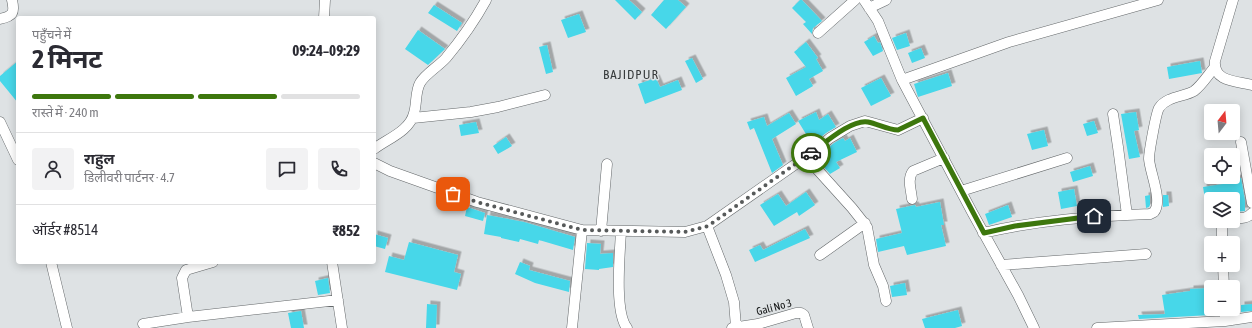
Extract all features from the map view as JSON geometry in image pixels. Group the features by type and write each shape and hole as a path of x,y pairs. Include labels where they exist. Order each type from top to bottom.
{"street":[{"path":"0,19 9,17 12,14 12,0"},
{"path":"324,16 325,0"},
{"path":"376,148 404,129 413,118 417,90 420,82 447,57 480,11 486,0"},
{"path":"818,33 854,0"},
{"path":"886,0 867,4 880,24 902,80 1018,295 1034,328"},
{"path":"902,80 1009,42 1158,0"},
{"path":"984,233 1015,226 1094,216 1150,214 1154,212 1157,209 1157,199 1149,158 1151,141 1160,108 1174,98 1196,89 1214,68 1230,1"},
{"path":"1214,68 1217,74 1222,78 1252,85"},
{"path":"413,118 471,112 545,96"},
{"path":"1113,114 1127,215"},
{"path":"376,164 390,171 477,202 582,230 685,232 708,226 806,157 830,138 861,122 870,122 898,130 923,118"},
{"path":"0,122 16,156"},
{"path":"1241,142 1252,203"},
{"path":"806,157 867,227 874,265 883,286 886,301"},
{"path":"912,199 909,179 913,171 944,158"},
{"path":"962,191 1067,158"},
{"path":"601,231 608,164"},
{"path":"1240,218 1250,216 1252,213"},
{"path":"820,255 864,223"},
{"path":"708,226 734,302 734,328"},
{"path":"572,328 582,230"},
{"path":"620,231 619,302 623,324 626,328"},
{"path":"1001,265 1146,254"},
{"path":"51,264 67,328"},
{"path":"188,317 182,278 186,270 206,264"},
{"path":"332,264 342,328"},
{"path":"143,324 188,317 338,300"},
{"name":"Gali No 3","path":"734,328 758,324 796,313 801,313 804,315 808,328"},
{"path":"1225,316 1225,321"},
{"path":"1098,328 1225,321 1252,317"}],"building":[{"path":"615,0 629,0 642,12 635,20"},
{"path":"664,0 678,0 686,7 666,29 651,15"},
{"path":"800,0 802,0 822,21 813,28 812,34 803,24 806,22 792,8"},
{"path":"434,5 462,23 457,31 428,13"},
{"path":"579,14 586,32 568,38 561,20"},
{"path":"418,30 445,49 428,65 405,49"},
{"path":"906,33 910,46 897,50 892,38"},
{"path":"874,36 878,43 880,42 883,51 873,56 864,42"},
{"path":"806,42 818,58 816,59 823,71 809,79 813,86 796,96 786,78 806,67 794,52"},
{"path":"547,45 553,72 546,74 539,47"},
{"path":"921,48 925,58 912,63 908,53"},
{"path":"692,58 703,79 696,83 685,61"},
{"path":"1200,61 1202,73 1169,79 1167,67"},
{"path":"16,63 16,101 0,81 0,76"},
{"path":"948,73 952,86 918,97 914,84"},
{"path":"656,78 660,87 678,80 682,90 645,104 638,84"},
{"path":"881,78 891,96 871,106 861,88"},
{"path":"816,112 819,120 828,114 836,127 812,144 798,121"},
{"path":"1136,112 1139,130 1134,131 1140,157 1129,159 1121,114"},
{"path":"789,113 796,124 772,139 783,165 772,173 754,128 750,130 747,122 764,117 767,126"},
{"path":"1094,121 1098,133 1087,136 1083,124"},
{"path":"476,122 479,133 461,136 459,125"},
{"path":"1044,130 1048,146 1032,150 1027,134"},
{"path":"506,137 512,146 498,154 493,146"},
{"path":"843,138 845,141 850,138 857,152 836,162 840,168 830,174 819,161 821,160 819,156 834,143"},
{"path":"1090,166 1093,176 1073,182 1070,172"},
{"path":"1240,178 1245,201 1245,211 1240,211 1240,192 1204,193 1203,187 1223,184 1240,184"},
{"path":"1074,189 1077,206 1061,209 1058,192"},
{"path":"806,192 815,205 799,216 797,212 774,226 760,205 778,194 786,206"},
{"path":"1150,195 1150,205 1146,208 1145,196"},
{"path":"1163,195 1168,195 1169,206 1163,207"},
{"path":"940,202 944,225 941,225 946,246 907,255 904,246 878,252 876,239 902,233 896,209"},
{"path":"1008,205 1012,217 989,225 985,214"},
{"path":"467,207 485,213 483,221 465,216"},
{"path":"487,215 524,222 575,237 573,250 539,240 538,244 520,239 519,242 484,234"},
{"path":"805,229 810,238 755,262 749,250 760,245 763,250"},
{"path":"376,235 388,238 385,249 376,247"},
{"path":"409,242 458,255 454,272 461,274 457,290 385,272 389,256 404,260"},
{"path":"587,243 601,244 600,254 613,253 613,267 599,270 585,269"},
{"path":"520,262 530,266 529,270 570,281 569,292 535,283 515,274"},
{"path":"328,278 330,293 318,295 315,281"},
{"path":"905,283 907,295 892,297 890,286"},
{"path":"1204,288 1204,315 1139,319 1138,315 1165,314 1162,295 1190,291 1190,289"},
{"path":"427,304 437,305 436,328 426,328"},
{"path":"1252,304 1252,311 1241,312 1241,305"},
{"path":"958,310 962,326 955,328 925,328 922,319"},
{"path":"301,311 304,328 291,328 288,313"}],"way so far":[{"path":"453,194 477,202 582,230 685,232 708,226 811,153"}],"district":[{"name":"BAJIDPUR","path":"631,74"}],"route":[{"path":"811,153 830,138 850,126 861,122 870,122 898,130 923,118 984,233 1015,226 1094,216"}]}
